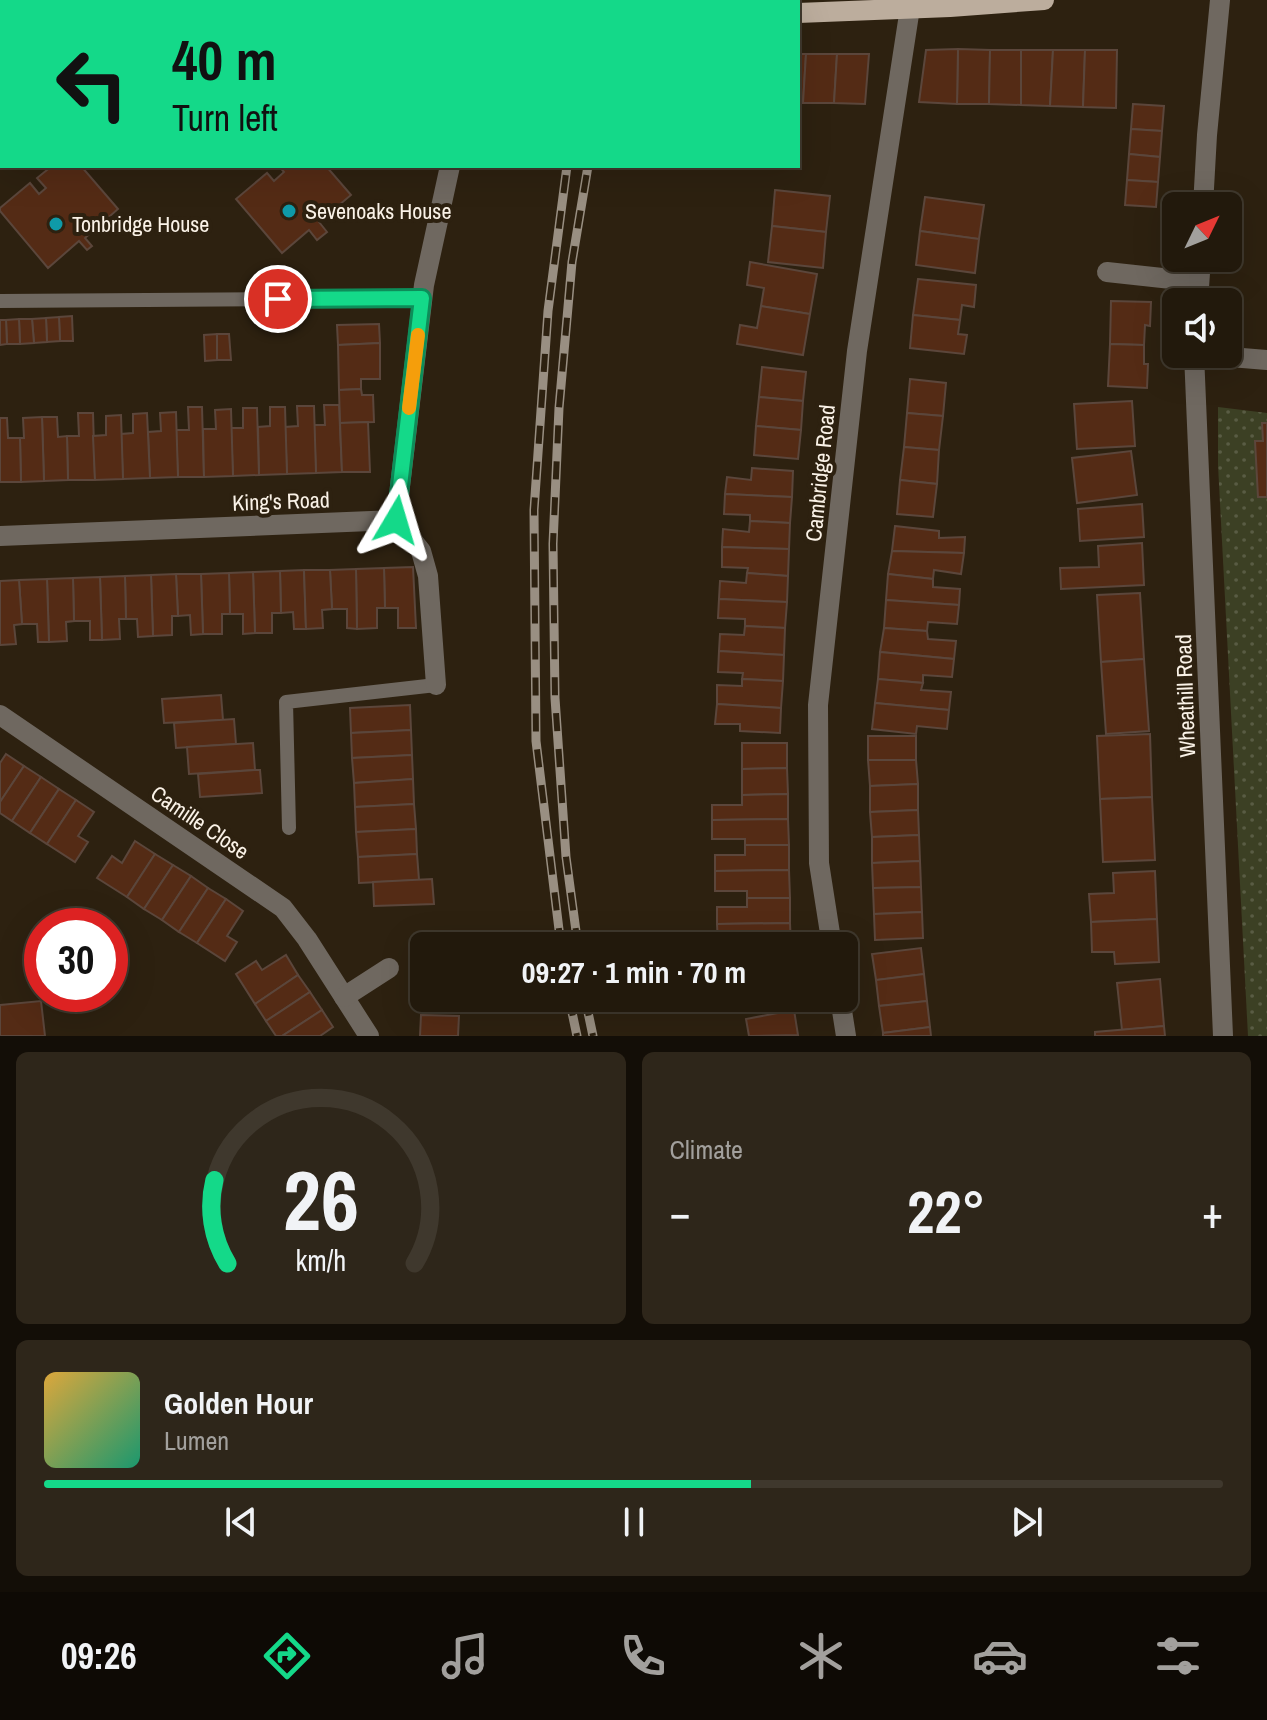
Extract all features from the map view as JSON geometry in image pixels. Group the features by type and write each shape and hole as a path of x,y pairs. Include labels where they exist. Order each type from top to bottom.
{"main road":[{"path":"800,13 1044,0"}],"street":[{"path":"1204,192 1220,0"},
{"name":"Cambridge Road","path":"830,932 819,863 818,705 857,351 910,8"},
{"path":"436,685 428,576 421,551 396,520 422,298 450,168"},
{"path":"1107,272 1180,288"},
{"path":"1242,358 1267,360"},
{"name":"Wheathill Road","path":"1195,368 1223,1036"},
{"name":"King's Road","path":"0,536 396,520"},
{"name":"Camille Close","path":"0,715 283,908 307,939 369,1036"},
{"path":"344,997 389,968"},
{"path":"842,1012 846,1036"}],"lane":[{"path":"0,301 422,298"},
{"path":"289,828 286,702 436,685"}],"green space":[{"path":"1218,407 1267,413 1267,1036 1248,1036 1218,465"}],"building":[{"path":"958,49 990,50 989,104 957,104"},
{"path":"958,49 957,104 919,102 926,50"},
{"path":"990,50 1021,50 1021,105 989,104"},
{"path":"1021,50 1053,50 1050,106 1021,105"},
{"path":"1053,50 1085,50 1083,107 1050,106"},
{"path":"1085,50 1117,50 1116,108 1083,107"},
{"path":"800,54 806,54 803,103 800,103"},
{"path":"806,54 837,54 834,103 803,103"},
{"path":"837,54 869,54 865,104 834,103"},
{"path":"1133,104 1164,106 1162,131 1131,129"},
{"path":"1131,129 1162,131 1160,157 1129,154"},
{"path":"1129,154 1160,157 1158,182 1127,180"},
{"name":"Tonbridge House","path":"50,168 83,168 118,209 85,238 92,246 87,250 79,241 48,268 0,211 30,183 39,194 46,188 37,178"},
{"name":"Sevenoaks House","path":"281,168 328,168 351,195 319,222 327,232 317,240 309,230 282,253 236,199 267,173 274,181 284,172"},
{"path":"1127,180 1158,182 1156,207 1125,205"},
{"path":"775,190 830,196 826,232 772,226"},
{"path":"925,197 984,205 979,239 920,231"},
{"path":"772,226 826,232 823,268 768,262"},
{"path":"920,231 979,239 975,273 916,265"},
{"path":"750,262 817,274 810,314 761,306 764,288 747,285"},
{"path":"918,279 976,285 974,307 962,305 960,320 913,315"},
{"path":"1111,301 1151,302 1150,326 1145,325 1144,345 1110,344"},
{"path":"761,306 810,314 803,355 737,344 740,325 757,328"},
{"path":"913,315 960,320 958,334 967,335 964,354 910,348"},
{"path":"72,316 73,341 60,341 59,317"},
{"path":"59,317 60,341 47,342 46,318"},
{"path":"46,318 47,342 34,343 32,319"},
{"path":"19,319 32,319 34,343 20,344"},
{"path":"19,319 20,344 7,344 6,320"},
{"path":"0,320 6,320 7,344 0,345"},
{"path":"379,324 380,343 338,345 337,325"},
{"path":"217,334 229,334 231,360 217,360"},
{"path":"217,334 217,360 205,361 204,335"},
{"path":"380,343 380,379 361,379 361,389 339,390 338,345"},
{"path":"1110,344 1144,345 1144,364 1148,364 1147,388 1108,386"},
{"path":"762,367 806,372 803,401 759,397"},
{"path":"910,379 946,383 943,416 907,413"},
{"path":"361,389 362,395 373,395 374,422 340,423 339,390"},
{"path":"759,397 803,401 801,430 756,426"},
{"path":"1132,401 1135,446 1077,449 1074,404"},
{"path":"324,405 339,405 342,472 316,473 314,425 325,425"},
{"path":"297,406 314,406 316,473 287,474 285,427 298,426"},
{"path":"188,407 202,407 204,477 178,477 176,430 189,430"},
{"path":"270,407 285,407 287,474 259,475 258,427 270,426"},
{"path":"243,408 257,408 259,475 233,476 231,428 243,428"},
{"path":"231,409 233,476 204,477 203,429 216,429 215,410"},
{"path":"176,412 178,477 150,478 148,432 161,431 160,413"},
{"path":"78,413 93,413 95,480 68,480 67,436 79,436"},
{"path":"147,413 150,478 123,479 121,434 133,433 133,414"},
{"path":"907,413 943,416 939,450 904,447"},
{"path":"121,415 123,479 95,480 93,436 106,435 106,416"},
{"path":"42,417 57,417 58,437 67,436 68,480 44,481"},
{"path":"42,417 44,481 21,482 23,418"},
{"path":"0,418 7,418 8,438 20,438 21,482 0,482"},
{"path":"368,422 370,472 342,472 340,423"},
{"path":"1262,423 1267,423 1267,497 1258,497 1255,441 1263,441"},
{"path":"756,426 801,430 798,459 754,455"},
{"path":"904,447 939,450 937,484 900,480"},
{"path":"1131,451 1137,495 1077,503 1072,458"},
{"path":"752,468 793,471 792,497 725,494 727,477 751,480"},
{"path":"900,480 937,484 933,517 897,514"},
{"path":"725,494 792,497 790,523 750,521 750,515 724,514"},
{"path":"1142,504 1144,537 1080,541 1078,509"},
{"path":"750,521 790,523 789,549 722,547 723,529 749,532"},
{"path":"895,526 939,531 939,538 965,537 964,553 892,551"},
{"path":"1142,543 1144,585 1061,589 1060,568 1099,567 1098,546"},
{"path":"722,547 789,549 788,576 747,573 748,568 722,567"},
{"path":"892,551 964,553 961,574 934,570 933,579 888,574"},
{"path":"413,567 416,628 398,628 398,608 385,608 384,568"},
{"path":"384,568 385,608 377,608 377,628 357,629 356,569"},
{"path":"356,569 357,629 347,628 347,609 332,609 330,570"},
{"path":"304,570 306,629 294,629 293,612 281,613 280,571"},
{"path":"304,570 330,570 332,609 322,610 323,628 306,629"},
{"path":"280,571 281,613 272,613 272,633 255,633 253,572"},
{"path":"253,572 255,633 243,634 243,614 230,614 229,573"},
{"path":"229,573 230,614 222,614 222,634 203,634 201,574"},
{"path":"747,573 788,576 787,602 719,599 720,581 746,583"},
{"path":"176,574 201,574 203,634 191,635 190,615 178,616"},
{"path":"176,574 178,616 172,616 172,635 153,636 151,575"},
{"path":"888,574 933,579 933,587 960,589 959,605 886,600"},
{"path":"151,575 153,636 138,637 137,619 126,619 125,576"},
{"path":"125,576 126,619 119,619 120,639 102,640 100,577"},
{"path":"100,577 102,640 90,640 90,621 74,621 73,578"},
{"path":"73,578 74,621 66,622 67,641 49,642 47,579"},
{"path":"47,579 49,642 38,642 37,624 22,624 19,580"},
{"path":"19,580 22,624 14,625 16,644 0,645 0,581"},
{"path":"1140,593 1144,659 1101,662 1097,595"},
{"path":"719,599 787,602 785,628 745,626 745,619 718,618"},
{"path":"886,600 959,605 957,624 928,622 927,631 884,628"},
{"path":"745,626 785,628 784,655 719,651 720,634 744,635"},
{"path":"884,628 927,631 928,639 956,641 954,659 880,652"},
{"path":"719,651 784,655 783,681 742,679 743,673 718,672"},
{"path":"880,652 954,659 952,677 923,675 923,683 878,679"},
{"path":"1144,659 1149,731 1106,734 1101,662"},
{"path":"742,679 783,681 781,708 717,704 717,685 742,686"},
{"path":"878,679 923,683 921,690 951,692 949,710 875,703"},
{"path":"221,695 223,720 164,723 162,699"},
{"path":"875,703 949,710 947,729 917,726 916,734 872,729"},
{"path":"717,704 781,708 780,733 740,731 740,724 715,724"},
{"path":"410,705 411,730 351,733 350,708"},
{"path":"234,719 236,744 176,748 174,723"},
{"path":"411,730 412,755 352,758 351,733"},
{"path":"1150,734 1152,797 1100,799 1097,736"},
{"path":"868,736 916,736 916,760 868,760"},
{"path":"253,743 255,770 189,774 187,747"},
{"path":"742,743 787,743 787,768 742,769"},
{"path":"6,754 24,766 0,802 0,763"},
{"path":"412,755 413,779 354,783 352,758"},
{"path":"868,760 916,760 918,784 870,786"},
{"path":"24,766 41,777 12,821 0,813 0,802"},
{"path":"787,768 788,794 742,795 742,769"},
{"path":"260,770 262,793 200,797 198,774"},
{"path":"41,777 59,789 30,833 12,821"},
{"path":"413,779 414,804 355,807 354,783"},
{"path":"918,784 918,810 870,812 870,786"},
{"path":"59,789 76,800 47,844 30,833"},
{"path":"788,794 788,819 712,820 712,805 742,805 742,795"},
{"path":"1152,797 1155,860 1103,862 1100,799"},
{"path":"76,800 94,812 78,836 88,842 75,862 47,844"},
{"path":"414,804 416,829 356,832 355,807"},
{"path":"918,810 919,835 872,837 870,812"},
{"path":"788,819 789,845 745,845 745,839 712,839 712,820"},
{"path":"416,829 417,854 358,857 356,832"},
{"path":"919,835 920,861 872,863 872,837"},
{"path":"135,841 155,854 127,897 97,878 112,856 122,863"},
{"path":"745,845 789,845 789,870 715,871 715,855 745,855"},
{"path":"155,854 173,865 144,909 127,897"},
{"path":"417,854 419,880 359,883 358,857"},
{"path":"920,861 921,887 873,888 872,863"},
{"path":"173,865 191,876 162,920 144,909"},
{"path":"789,870 790,898 747,898 747,891 715,891 715,871"},
{"path":"1155,871 1157,919 1091,922 1089,894 1114,893 1113,873"},
{"path":"191,876 208,888 179,932 162,920"},
{"path":"432,879 434,904 374,906 373,882"},
{"path":"921,887 922,912 874,914 873,888"},
{"path":"208,888 226,899 197,943 179,932"},
{"path":"747,898 790,898 790,923 717,924 717,907 747,907"},
{"path":"226,899 243,911 227,936 237,942 225,961 197,943"},
{"path":"922,912 923,938 875,940 874,914"},
{"path":"1157,919 1159,962 1115,964 1114,952 1092,952 1091,922"},
{"path":"790,923 790,932 717,932 717,924"},
{"path":"921,948 924,974 876,980 872,954"},
{"path":"286,955 298,975 255,1004 236,974 256,961 262,970"},
{"path":"924,974 927,1001 879,1006 876,980"},
{"path":"298,975 310,992 266,1021 255,1004"},
{"path":"1160,979 1164,1026 1122,1030 1117,983"},
{"path":"310,992 322,1010 282,1036 276,1036 266,1021"},
{"path":"927,1001 930,1027 883,1033 879,1006"},
{"path":"24,1003 24,1012 42,1012 45,1036 0,1036 0,1005"},
{"path":"322,1010 333,1027 320,1036 282,1036"},
{"path":"794,1012 798,1035 749,1036 746,1019"},
{"path":"421,1015 459,1016 458,1036 420,1036"},
{"path":"1164,1026 1165,1036 1095,1036 1095,1032"},
{"path":"930,1027 931,1036 883,1036 883,1033"}],"railway":[{"path":"559,932 536,741 534,510 548,311 567,168"},
{"path":"576,932 566,857 555,698 553,544 559,408 572,262 588,168"},
{"path":"572,1012 577,1036"},
{"path":"588,1012 593,1036"}],"slow traffic":[{"path":"409,408 418,335"}],"place":[{"name":"Sevenoaks House","path":"289,211"},
{"name":"Tonbridge House","path":"56,224"}],"route":[{"path":"278,299 422,298 396,520"}]}
